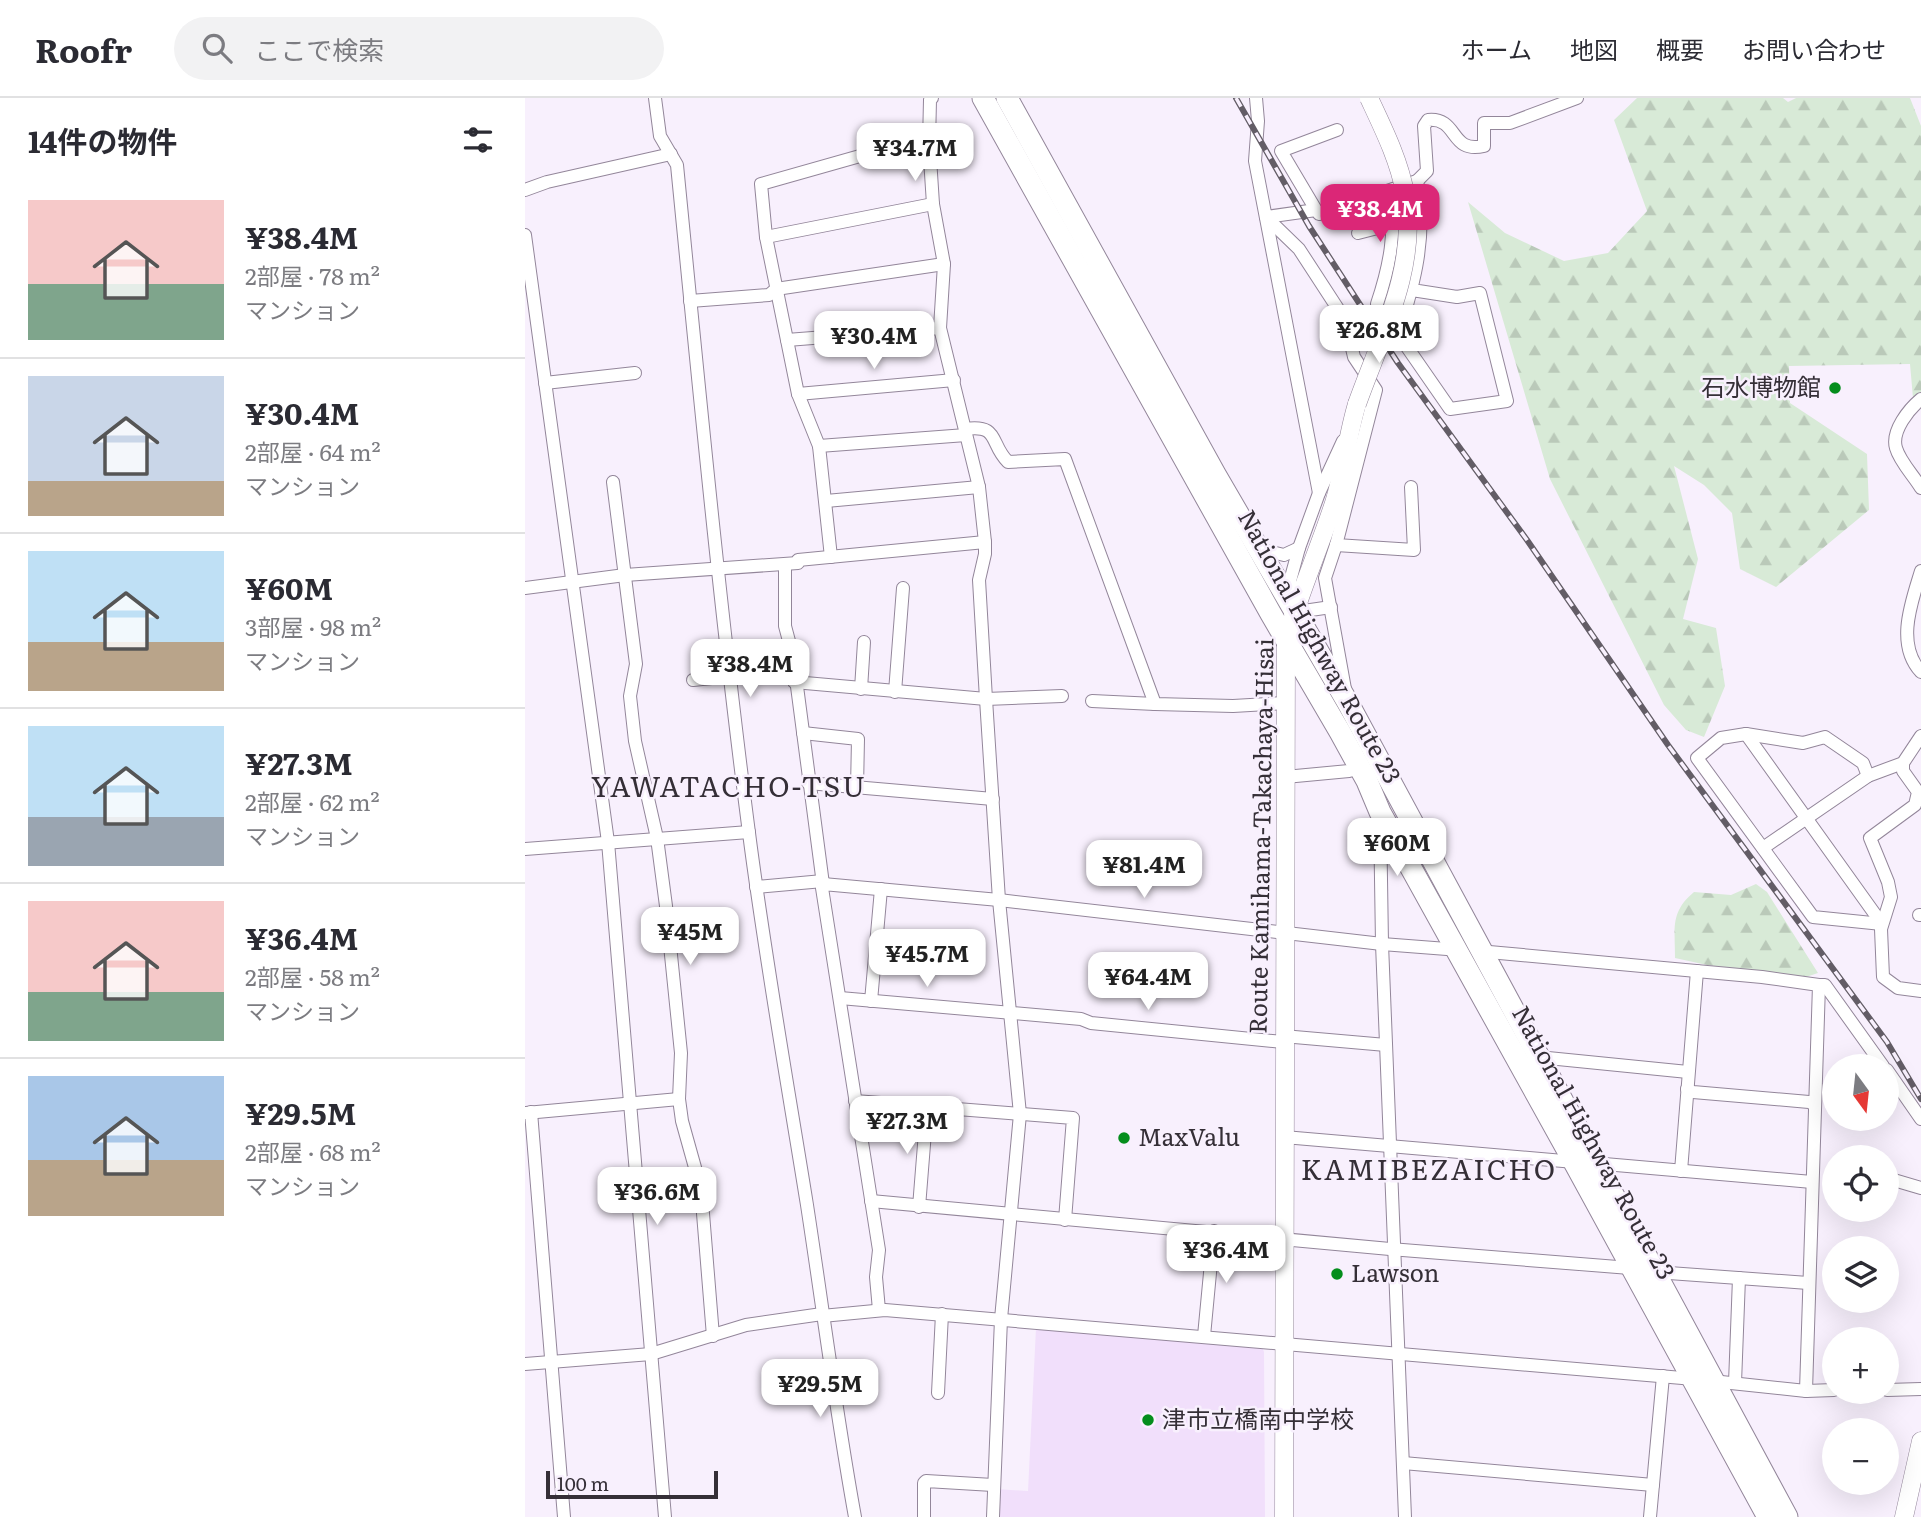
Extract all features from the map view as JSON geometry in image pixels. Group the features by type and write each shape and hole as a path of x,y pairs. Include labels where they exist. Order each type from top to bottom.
{"highway":[{"name":"National Highway Route 23","path":"983,98 1360,768 1380,812 1630,1268 1787,1517"},
{"name":"National Highway Route 23","path":"1007,98 1258,549 1348,703 1655,1272 1702,1380 1767,1517"}],"main road":[{"name":"Route Kamihama-Takachaya-Hisai","path":"1284,1517 1286,640 1334,503 1346,459 1354,412 1397,291 1405,257 1406,195 1400,172 1369,98"},
{"path":"1904,1517 1921,1441"}],"street":[{"path":"655,98 660,136 677,164 717,570 756,887 838,1426 855,1517"},
{"path":"932,98 929,143 933,204 944,264 940,328 979,487 985,542 979,580 986,699 999,900 1020,1114 1002,1319 993,1517"},
{"path":"1256,98 1258,121 1255,161 1319,493"},
{"path":"1338,130 1282,151 1319,214 1417,181 1427,171 1424,126 1428,120 1437,119 1446,125 1465,147 1471,149 1484,146 1484,123 1510,123 1577,98"},
{"path":"831,557 819,446 798,394 766,237 761,184 867,154 929,143"},
{"path":"525,190 547,182 671,154"},
{"path":"1412,290 1457,297 1480,293 1507,401 1450,409 1398,334 1419,262 1422,210 1417,181"},
{"path":"1377,304 1392,242 1393,224 1388,191"},
{"path":"766,237 933,204"},
{"path":"1266,217 1316,209"},
{"path":"1266,217 1299,249 1340,312 1355,357 1376,390 1325,578 1348,703"},
{"path":"1359,233 1393,224"},
{"path":"525,235 608,842 665,1517"},
{"path":"690,301 769,295 776,289 944,264"},
{"path":"787,340 940,328"},
{"path":"545,383 635,373"},
{"path":"798,394 954,380"},
{"path":"1921,399 1903,418 1896,448 1921,488"},
{"path":"1294,612 1290,581 1299,548 1354,412"},
{"path":"819,446 965,432 979,427 986,429 1008,462 1065,458 1155,704"},
{"path":"613,482 636,664 630,696 631,707 635,741 657,838 676,989 681,1054 679,1099 682,1121 701,1189 713,1336"},
{"path":"826,501 979,487"},
{"path":"1336,545 1414,550 1411,487"},
{"path":"525,588 625,575 794,563 985,542"},
{"path":"1258,549 1284,555 1299,548"},
{"path":"794,563 785,626 793,656 794,682 822,888 879,1250 876,1277 879,1310"},
{"path":"1921,570 1908,614 1908,623 1912,658 1921,672"},
{"path":"895,692 902,588"},
{"path":"1271,614 1331,607"},
{"path":"861,689 864,642"},
{"path":"693,680 730,676"},
{"path":"794,682 986,699 1062,696"},
{"path":"1093,701 1233,706 1285,703"},
{"path":"803,733 858,739 857,788"},
{"path":"1868,776 1863,762 1825,737 1803,743 1746,734 1721,738 1697,758 1813,917 1882,923"},
{"path":"1746,734 1882,923"},
{"path":"1921,736 1903,763 1903,771 1919,796 1915,805 1870,838 1891,889 1889,909 1882,923 1883,977 1898,988 1921,990"},
{"path":"1763,848 1868,776 1903,763"},
{"path":"1285,777 1360,768"},
{"path":"808,783 993,799"},
{"path":"1380,812 1378,827 1382,944 1405,1517"},
{"path":"525,849 749,832"},
{"path":"756,887 823,882 1382,944 1762,976 1825,985 1875,1054"},
{"path":"871,1001 881,889"},
{"path":"1681,1171 1696,971"},
{"path":"1806,1391 1819,985"},
{"path":"840,998 1283,1039 1386,1045"},
{"path":"1538,1057 1688,1072"},
{"path":"1899,1087 1921,1119"},
{"path":"1687,1089 1693,1093 1809,1102 1815,1105"},
{"path":"564,1517 528,1113 679,1099"},
{"path":"855,1101 1073,1118 1065,1220"},
{"path":"919,1207 927,1107"},
{"path":"1284,1137 1812,1182"},
{"path":"1899,1182 1921,1188"},
{"path":"871,1202 1630,1268"},
{"path":"1204,1336 1214,1231"},
{"path":"1655,1272 1808,1283"},
{"path":"1735,1383 1739,1278"},
{"path":"525,1364 651,1353 746,1325 879,1310 1822,1390"},
{"path":"938,1394 942,1314"},
{"path":"1650,1517 1663,1376"},
{"path":"1899,1390 1921,1389"},
{"path":"1403,1463 1653,1485"},
{"path":"925,1517 926,1481 993,1485"}],"shaded area":[{"name":"津市立橋南中学校","path":"1036,1328 1262,1347 1265,1517 996,1517 996,1489 1028,1491"}],"green space":[{"path":"1637,98 1783,98 1788,102 1796,98 1910,98 1921,126 1921,392 1913,398 1910,364 1789,366 1790,403 1867,454 1869,510 1776,587 1740,569 1732,513 1704,485 1674,466 1698,559 1683,619 1716,628 1725,686 1704,737 1686,730 1664,705 1550,479 1468,202 1505,233 1564,261 1608,253 1647,211 1614,120"},
{"path":"1756,884 1767,892 1818,973 1803,978 1675,958 1675,921 1686,899 1694,892 1731,895"}],"railway":[{"path":"1236,98 1309,226 1398,363 1527,540 1668,745 1887,1042 1921,1099"}],"place":[{"name":"石水博物館","path":"1835,388"},
{"name":"MaxValu","path":"1124,1138"},
{"name":"Lawson","path":"1337,1274"},
{"name":"津市立橋南中学校","path":"1148,1420"}],"district":[{"name":"YAWATACHO-TSU","path":"729,787"},
{"name":"KAMIBEZAICHO","path":"1429,1170"}]}
